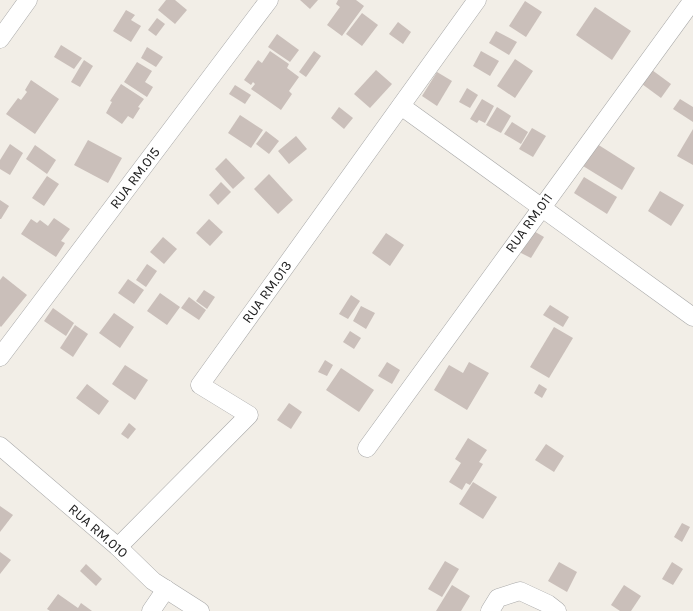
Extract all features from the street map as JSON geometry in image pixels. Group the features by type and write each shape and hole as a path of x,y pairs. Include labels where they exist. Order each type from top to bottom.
{"street":[{"path":"0,39 28,0"},
{"name":"RUA RM.015","path":"0,357 269,0"},
{"name":"RUA RM.013","path":"118,547 249,415 200,385 477,0"},
{"name":"RUA RM.011","path":"367,448 541,206 693,0"},
{"path":"401,106 693,317"},
{"name":"RUA RM.010","path":"0,446 118,547 153,581 200,611"},
{"path":"151,611 166,589"},
{"path":"490,611 498,598 520,591 548,604 557,611"}],"building":[{"path":"166,0 175,0 187,10 175,24 158,10"},
{"path":"300,0 318,0 310,9"},
{"path":"338,0 356,0 364,6 342,36 327,25 340,7 336,4"},
{"path":"525,1 542,12 526,37 509,26"},
{"path":"595,7 631,31 612,60 576,35"},
{"path":"126,10 135,15 131,20 141,26 131,42 113,31"},
{"path":"362,13 378,25 362,46 346,34"},
{"path":"157,18 165,24 156,36 148,30"},
{"path":"398,22 411,32 403,44 389,34"},
{"path":"496,31 517,42 509,55 489,43"},
{"path":"277,34 299,50 290,62 268,47"},
{"path":"61,45 82,58 74,69 54,57"},
{"path":"147,47 163,57 156,67 141,58"},
{"path":"270,51 289,64 287,68 299,77 289,91 292,94 281,110 251,89 255,84 253,82 251,85 244,80 258,60 262,63"},
{"path":"314,51 321,56 306,77 299,72"},
{"path":"481,51 499,61 490,76 473,66"},
{"path":"515,59 533,71 515,98 497,86"},
{"path":"84,60 93,66 80,87 71,82"},
{"path":"137,62 152,71 145,82 153,87 147,97 124,82"},
{"path":"376,70 392,84 370,108 354,94"},
{"path":"652,70 671,84 661,98 642,84"},
{"path":"437,72 452,81 437,106 422,96"},
{"path":"31,80 59,99 35,134 6,114 18,98 21,100 27,92 25,90"},
{"path":"121,84 144,99 138,107 140,108 133,119 128,116 122,124 106,113 112,102 110,101"},
{"path":"235,85 251,95 245,104 229,94"},
{"path":"467,88 478,95 470,108 459,102"},
{"path":"482,99 494,106 485,123 479,120 477,123 470,119"},
{"path":"680,99 693,107 693,122 673,109"},
{"path":"339,107 353,118 344,129 331,118"},
{"path":"497,107 511,116 501,133 486,125"},
{"path":"240,115 263,130 251,148 228,133"},
{"path":"512,122 528,132 521,144 504,134"},
{"path":"532,128 546,136 533,157 519,149"},
{"path":"693,129 693,165 677,156"},
{"path":"266,131 279,141 269,154 256,144"},
{"path":"296,136 307,149 289,164 278,151"},
{"path":"88,140 122,158 108,183 74,165"},
{"path":"10,144 23,153 10,175 0,169 0,160"},
{"path":"597,144 635,168 622,190 583,166"},
{"path":"35,145 56,160 47,174 26,159"},
{"path":"226,158 245,178 233,189 215,169"},
{"path":"269,174 293,200 278,214 254,189"},
{"path":"47,176 59,184 44,206 32,198"},
{"path":"584,177 617,197 607,214 574,193"},
{"path":"221,182 231,192 218,205 209,195"},
{"path":"660,191 684,205 671,226 648,211"},
{"path":"0,200 9,206 1,219 0,219"},
{"path":"54,218 70,229 61,241 65,243 56,257 21,234 31,219 37,223 40,220 48,226"},
{"path":"209,219 223,232 210,246 196,233"},
{"path":"532,230 544,237 531,258 519,252"},
{"path":"386,233 404,245 390,266 372,253"},
{"path":"163,237 177,249 164,264 150,252"},
{"path":"147,264 157,271 146,287 136,280"},
{"path":"3,276 27,295 1,327 0,280"},
{"path":"128,279 144,290 134,304 118,293"},
{"path":"204,290 215,297 207,309 196,301"},
{"path":"160,293 180,307 167,325 147,311"},
{"path":"351,295 360,301 348,319 339,314"},
{"path":"189,297 206,310 199,320 181,308"},
{"path":"550,305 569,317 563,327 543,315"},
{"path":"361,306 375,313 366,329 353,321"},
{"path":"53,308 74,323 66,336 44,321"},
{"path":"114,313 134,327 120,348 99,333"},
{"path":"75,325 88,334 73,357 60,348"},
{"path":"554,327 573,338 549,378 530,367"},
{"path":"350,331 361,338 354,349 343,342"},
{"path":"325,360 333,365 327,376 318,372"},
{"path":"387,362 400,370 392,384 378,376"},
{"path":"469,362 489,373 467,410 434,390 449,365 463,373"},
{"path":"125,365 148,380 135,400 112,384"},
{"path":"341,368 374,390 359,412 326,390"},
{"path":"87,384 109,401 99,415 76,398"},
{"path":"539,384 547,389 542,398 534,393"},
{"path":"289,403 302,412 291,429 277,420"},
{"path":"129,423 136,429 128,439 121,434"},
{"path":"468,438 487,450 479,462 483,464 470,485 466,483 462,490 449,482 461,463 455,459"},
{"path":"546,444 564,456 554,472 535,460"},
{"path":"473,482 497,497 483,519 459,504"},
{"path":"0,506 13,515 0,532"},
{"path":"682,523 690,527 682,542 674,537"},
{"path":"0,552 11,560 0,574"},
{"path":"445,561 459,569 442,597 428,589"},
{"path":"559,562 577,572 567,592 548,581"},
{"path":"672,562 683,569 673,585 662,579"},
{"path":"86,564 102,579 96,586 80,571"},
{"path":"452,585 470,596 461,611 436,611"},
{"path":"624,585 641,596 631,611 620,611 611,605"},
{"path":"58,594 78,608 81,603 92,611 50,611 47,609"}]}
